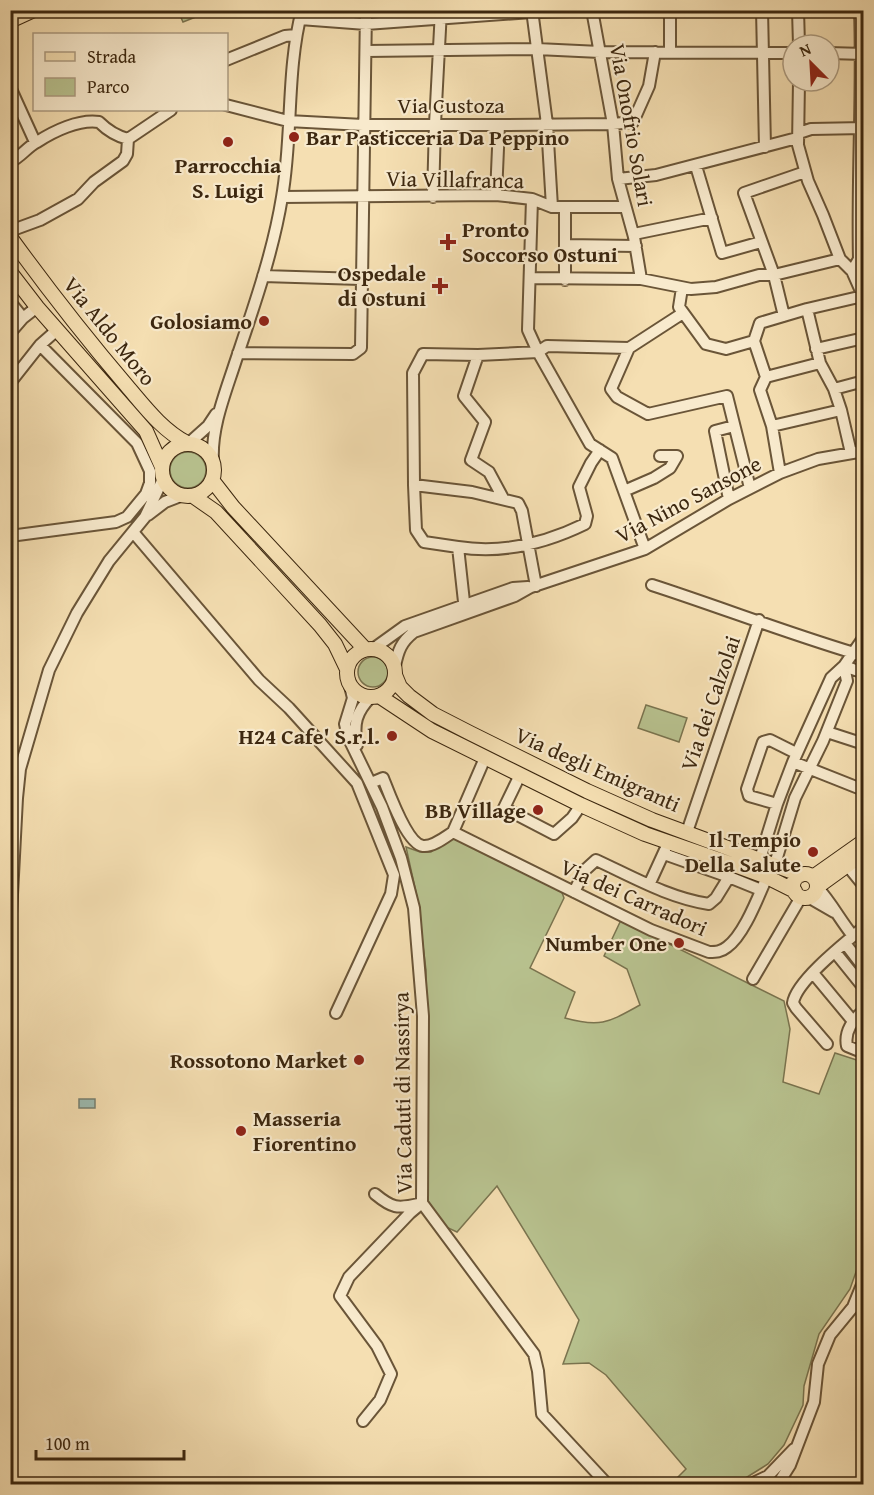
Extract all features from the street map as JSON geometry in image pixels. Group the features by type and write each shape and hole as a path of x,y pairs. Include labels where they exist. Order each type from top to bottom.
{"main road":[{"path":"10,21 34,10"},
{"name":"Via Aldo Moro","path":"10,237 113,370 158,422 176,438 188,443"},
{"name":"Via Aldo Moro","path":"10,273 146,431 162,473"},
{"path":"188,443 204,448 213,461 212,480 201,493 188,495 175,492 162,473 167,453 173,448 188,443"},
{"name":"Via degli Emigranti","path":"212,480 233,507 369,649 387,654 400,687 408,696 433,714 587,791 652,820 775,864 806,887"},
{"name":"Via degli Emigranti","path":"188,495 216,512 320,625 335,644 356,692 375,696 432,731 582,806 645,834 666,848 806,887"},
{"path":"348,674 353,657 369,649"},
{"path":"375,696 390,688 395,670"},
{"path":"806,887 847,865 863,851"},
{"path":"806,887 863,851"}],"street":[{"path":"238,353 353,354 360,348 366,10"},
{"path":"213,461 212,448 221,406 263,276 282,197 297,35 301,15 366,24 441,15 607,10"},
{"path":"670,10 670,51"},
{"path":"762,10 765,147"},
{"path":"798,10 799,33"},
{"path":"852,271 859,259 861,205 863,54 861,10"},
{"path":"532,11 547,124 552,207"},
{"name":"Via Onofrio Solari","path":"592,11 613,124 618,179 636,246 641,279"},
{"path":"434,197 435,124 441,15"},
{"path":"228,59 285,36 297,35"},
{"path":"366,51 537,49 600,52 781,53"},
{"path":"613,124 633,122 650,86 655,52"},
{"path":"841,53 863,54"},
{"path":"10,87 35,142"},
{"path":"780,473 771,426 760,390 766,377 754,341 760,323 807,309 863,297 861,284 840,259 805,172 798,136 799,93"},
{"name":"Via Custoza","path":"228,106 288,122 613,124"},
{"path":"10,162 16,160 35,142 88,120 99,122 118,137 128,139 170,111"},
{"path":"496,195 499,125"},
{"path":"618,179 656,175 696,166 765,147 811,129 861,128"},
{"path":"10,231 40,220 78,199 94,182 123,161 127,154 128,139"},
{"path":"696,166 722,253 761,242"},
{"path":"784,316 774,275 744,192 805,172"},
{"name":"Via Villafranca","path":"282,197 496,195 532,199 552,207 625,207"},
{"path":"532,199 528,330 590,444 612,458 645,549"},
{"path":"565,207 565,280"},
{"path":"633,234 712,219"},
{"path":"565,245 636,246"},
{"path":"531,278 641,279 691,289 716,287 759,275 774,275 840,259"},
{"path":"263,276 361,279"},
{"path":"682,288 679,307 706,345 726,349 754,341"},
{"path":"10,302 23,318"},
{"path":"10,333 37,307"},
{"path":"807,309 820,363 834,388 841,410 850,453"},
{"path":"683,313 629,348 611,388 617,397 648,414 727,396 750,488"},
{"path":"10,383 40,345 57,330"},
{"path":"816,349 864,338"},
{"path":"10,536 116,522 127,517 146,494 150,483 150,471 137,443 40,345"},
{"path":"600,450 579,487 587,516 585,524 528,545 479,550 424,542 416,530 413,373 423,354 478,355 538,352 547,346 629,348"},
{"path":"478,355 464,396 485,422 471,460 489,472 503,498"},
{"path":"766,377 820,363"},
{"path":"834,388 864,381"},
{"path":"109,415 124,406"},
{"path":"188,443 208,426 221,406"},
{"path":"771,426 841,410"},
{"path":"729,499 715,431 734,426"},
{"name":"Via Nino Sansone","path":"395,670 399,648 414,632 513,588 533,586 645,549 729,499 780,473 818,459 864,451"},
{"path":"624,491 670,468 677,456 660,456"},
{"path":"145,517 162,473"},
{"path":"414,485 503,498 518,503 522,511 533,586"},
{"path":"10,933 20,769 49,670 77,613 109,561 145,517 165,502 188,495"},
{"path":"133,532 259,680 289,708 357,783 394,875 391,894 336,1013"},
{"path":"458,547 465,609"},
{"path":"652,585 864,656"},
{"name":"Via Nino Sansone","path":"369,649 405,626 465,609"},
{"name":"Via dei Calzolai","path":"687,832 759,620"},
{"path":"760,859 795,757 831,678 844,666 864,637"},
{"path":"844,666 864,673"},
{"path":"775,864 795,798 827,732 847,681 844,666"},
{"name":"Via Caduti di Nassirya","path":"348,674 353,698 345,724 348,737 371,783 401,858 414,908 423,1016 422,1203 534,1354 542,1414 607,1485"},
{"name":"Via Caduti di Nassirya","path":"359,757 354,729 362,706 375,696"},
{"path":"827,732 864,744"},
{"path":"777,804 749,796 747,789 763,742 770,740 810,768 861,789 864,787"},
{"path":"371,783 383,778 405,828 416,843 424,846 437,843 453,832 485,758"},
{"name":"Via degli Emigranti","path":"520,776 504,808 554,834 582,806"},
{"name":"Via dei Carradori","path":"453,832 651,930 709,952 719,952 728,947 740,931 767,877"},
{"path":"650,885 666,848 760,890"},
{"path":"574,892 585,870 596,860 672,895 709,904 716,898 729,877"},
{"path":"847,865 864,886"},
{"path":"753,979 806,887 829,900 864,968"},
{"path":"827,1044 793,1003 794,997 813,973 864,927"},
{"path":"835,952 864,988"},
{"path":"813,973 852,1020"},
{"path":"864,1010 852,1020 846,1038 848,1046 864,1053"},
{"path":"375,1194 386,1204 399,1208 422,1203"},
{"path":"363,1421 380,1400 391,1374 378,1346 340,1296 349,1277 422,1203"},
{"path":"768,1476 779,1484 790,1465 814,1402 818,1364 830,1335 853,1307 864,1280"},
{"path":"751,1485 768,1476 796,1446"}],"green space":[{"path":"178,11 211,11 183,22"},
{"path":"188,452 201,457 206,470 201,483 188,488 175,483 170,470 175,457"},
{"path":"373,657 384,661 388,672 384,683 373,687 362,683 358,672 362,661"},
{"path":"646,705 687,718 679,742 638,728"},
{"path":"452,836 561,890 564,898 530,968 575,992 565,1018 588,1023 604,1022 640,1005 627,969 604,956 621,920 784,1001 790,1029 783,1082 819,1094 835,1053 863,1062 863,1252 850,1289 819,1334 804,1386 803,1405 784,1445 768,1464 733,1484 671,1484 686,1469 606,1375 589,1363 563,1364 579,1320 497,1186 457,1232 446,1227 427,1202 426,970 417,897 406,847 420,852 431,852"}],"water":[{"path":"79,1099 95,1099 95,1108 79,1108"}],"place":[{"name":"Bar Pasticceria Da Peppino","path":"294,137"},
{"name":"Parrocchia S. Luigi","path":"228,142"},
{"name":"Pronto Soccorso Ostuni","path":"448,242"},
{"name":"Ospedale di Ostuni","path":"440,286"},
{"name":"Golosiamo","path":"264,321"},
{"name":"H24 Cafe' S.r.l.","path":"392,736"},
{"name":"BB Village","path":"538,810"},
{"name":"Il Tempio Della Salute","path":"813,852"},
{"name":"Number One","path":"679,943"},
{"name":"Rossotono Market","path":"359,1060"},
{"name":"Masseria Fiorentino","path":"241,1131"}]}
